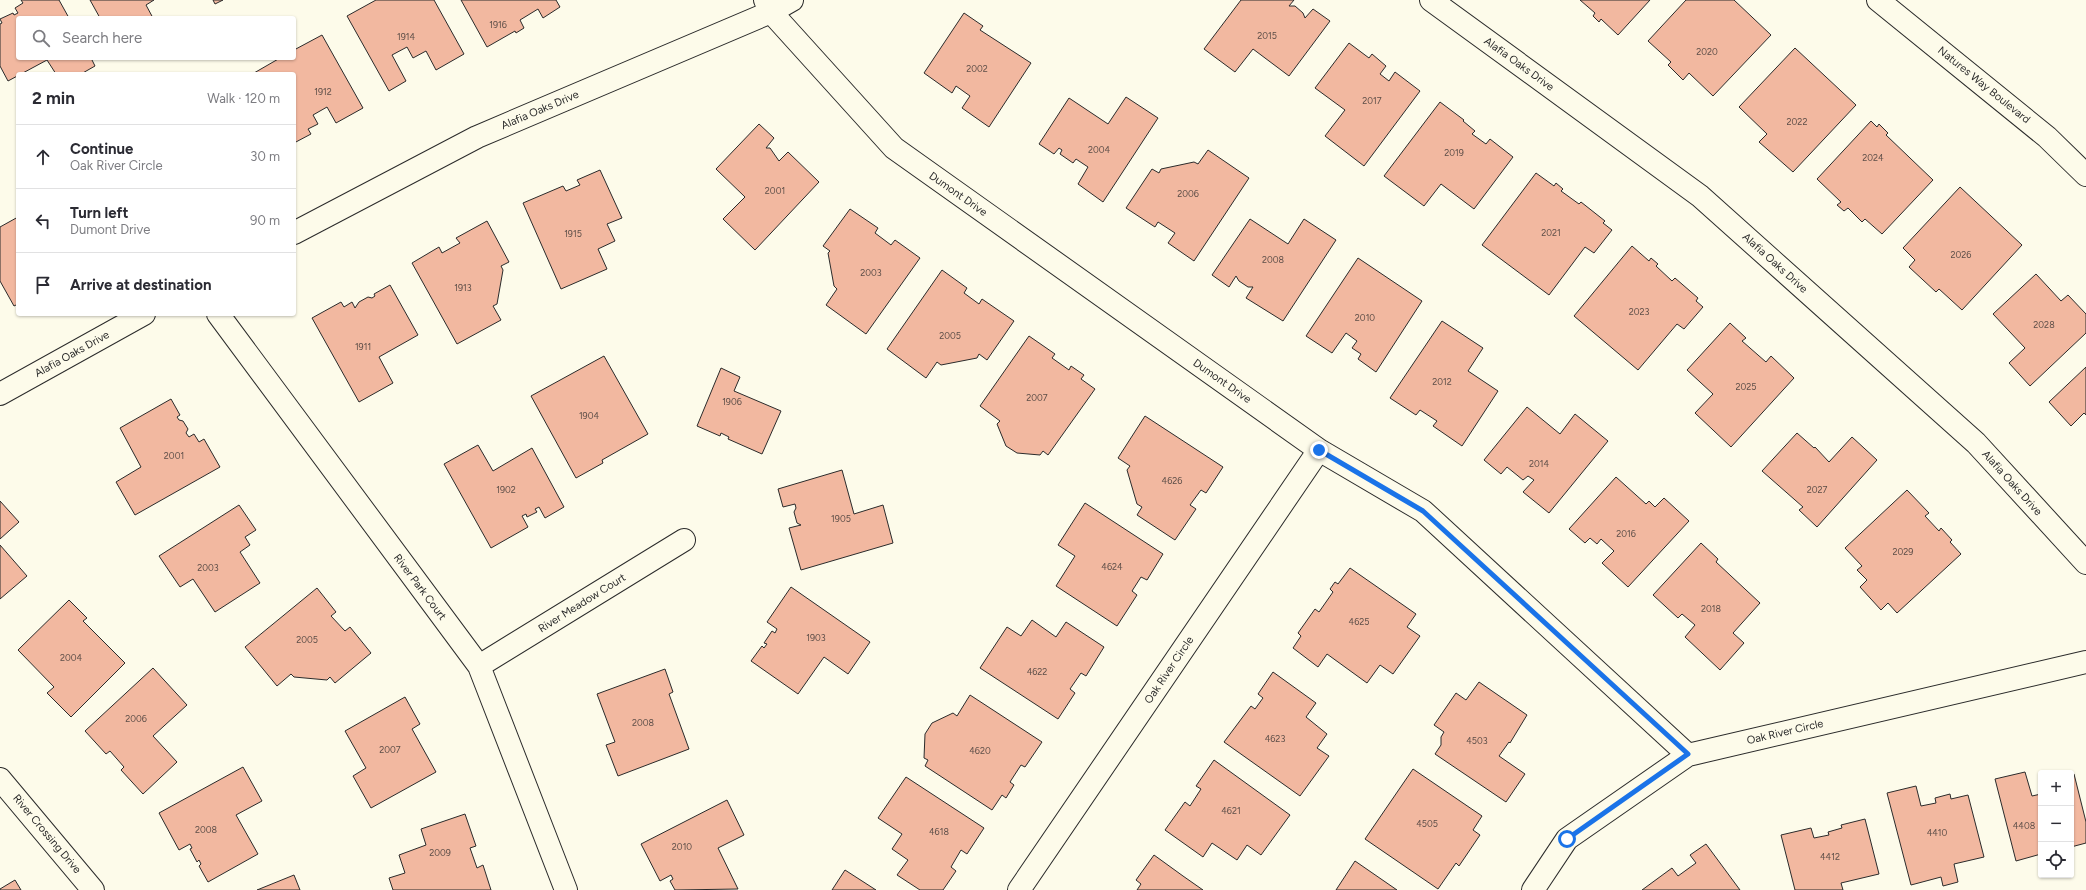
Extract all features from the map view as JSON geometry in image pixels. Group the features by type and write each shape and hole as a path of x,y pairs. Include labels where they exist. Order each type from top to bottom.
{"street":[{"name":"Alafia Oaks Drive","path":"296,232 477,137 768,6 792,0"},
{"name":"Alafia Oaks Drive","path":"1431,0 1700,196 1976,443 2086,563"},
{"name":"Natures Way Boulevard","path":"1878,0 2047,137 2086,175"},
{"name":"Dumont Drive","path":"768,6 894,148 1319,450 1423,511 1688,754"},
{"name":"Alafia Oaks Drive","path":"0,394 140,316"},
{"name":"River Park Court","path":"219,316 479,666 566,890"},
{"name":"Oak River Circle","path":"1019,890 1319,450"},
{"name":"River Meadow Court","path":"479,666 684,540"},
{"name":"Oak River Circle","path":"1533,890 1567,839 1688,754 2086,662"},
{"name":"River Crossing Drive","path":"0,779 93,890"}],"building":[{"path":"21,0 59,0 68,16 16,16 16,60 47,60 25,72 16,72 16,77 8,81 0,66 0,24 2,23 0,19 13,13 14,15 18,13 15,8 23,3"},
{"path":"90,0 154,0 146,5 152,16 99,16"},
{"path":"213,0 223,0 215,4"},
{"path":"376,0 434,0 464,54 436,70 426,51 413,58 407,47 392,55 406,81 389,91 347,16"},
{"path":"461,0 556,0 560,7 543,18 538,9 520,20 524,28 516,33 515,31 487,47"},
{"path":"1241,0 1294,0 1289,6 1295,6 1303,13 1305,18 1313,9 1330,21 1289,76 1253,49 1235,72 1204,49"},
{"path":"1580,0 1650,0 1618,35 1601,19 1599,22 1593,16 1595,13"},
{"path":"1686,0 1734,0 1771,35 1713,96 1689,73 1683,80 1668,65 1671,62 1648,41"},
{"path":"964,13 983,26 980,30 1031,63 989,127 962,108 970,96 956,86 952,93 924,73"},
{"path":"322,35 363,108 336,123 327,107 313,115 318,124 308,129 311,134 296,142 296,72 256,72 277,60 296,60 296,49"},
{"path":"1349,43 1369,58 1372,54 1386,66 1380,74 1389,81 1395,72 1420,91 1364,166 1325,136 1345,110 1315,88"},
{"path":"1795,48 1856,105 1793,172 1759,142 1767,134 1739,107"},
{"path":"47,60 92,60 95,66 84,72 55,72"},
{"path":"1126,97 1158,118 1103,202 1078,184 1088,167 1076,159 1073,163 1060,154 1062,150 1059,148 1054,154 1039,144 1069,98 1108,124"},
{"path":"1440,102 1464,120 1463,121 1475,131 1472,134 1486,144 1490,139 1513,157 1474,209 1441,184 1424,206 1384,176"},
{"path":"1871,121 1877,127 1879,124 1888,133 1886,135 1933,180 1882,234 1865,219 1862,222 1848,208 1844,211 1837,205 1841,202 1817,179"},
{"path":"759,124 774,138 766,148 770,148 779,161 788,152 819,182 755,250 723,219 745,197 716,169"},
{"path":"1208,150 1249,178 1194,261 1168,243 1175,233 1158,222 1155,227 1126,208 1152,169 1159,173 1161,169 1194,162 1198,164"},
{"path":"600,170 622,218 607,224 615,241 598,249 607,269 561,289 523,203 563,186 566,191 580,185 577,180"},
{"path":"1536,173 1554,186 1556,183 1563,189 1561,191 1579,204 1581,202 1605,221 1603,223 1612,230 1594,253 1585,247 1549,295 1482,245"},
{"path":"1960,187 2022,245 1962,310 1939,289 1936,292 1909,267 1915,260 1903,248"},
{"path":"850,209 878,228 875,233 891,245 895,240 920,258 866,334 826,305 837,289 834,286 828,253 830,251 823,246"},
{"path":"16,218 16,305 14,306 0,281 0,227"},
{"path":"1250,219 1288,244 1304,219 1336,240 1283,321 1246,298 1253,287 1248,287 1239,281 1236,276 1229,287 1212,275"},
{"path":"487,221 509,262 501,266 503,270 497,304 493,306 501,320 457,344 412,263 439,247 442,253 460,243 456,238"},
{"path":"1632,246 1649,261 1651,258 1658,264 1656,266 1672,281 1675,278 1698,298 1696,301 1703,307 1684,329 1677,324 1638,370 1574,316"},
{"path":"1358,258 1422,301 1376,372 1358,359 1361,354 1352,348 1357,341 1346,333 1332,353 1306,336"},
{"path":"942,270 967,288 964,293 979,304 982,299 1014,321 987,360 979,354 977,358 941,365 937,362 926,378 887,349"},
{"path":"2036,274 2061,301 2068,295 2086,314 2086,333 2030,386 2009,363 2025,348 1993,314"},
{"path":"390,285 418,335 379,357 393,383 359,402 312,318 341,302 344,307 352,302 355,308 359,302 368,297 372,298 375,296 374,294"},
{"path":"1442,321 1483,348 1468,371 1498,391 1462,446 1433,426 1437,421 1420,410 1416,415 1390,398"},
{"path":"1730,323 1746,338 1742,341 1766,362 1771,356 1794,378 1731,447 1695,413 1713,394 1687,370"},
{"path":"1029,336 1055,354 1052,358 1069,370 1071,366 1084,375 1081,379 1095,389 1048,455 1043,451 1040,455 1017,453 1006,446 997,424 1000,421 980,406"},
{"path":"604,356 648,434 602,460 603,463 576,478 531,396"},
{"path":"2086,367 2086,415 2084,413 2071,426 2049,402"},
{"path":"721,368 740,377 734,391 781,411 762,454 728,439 729,437 721,433 720,436 697,426"},
{"path":"171,399 180,415 177,417 179,420 183,421 188,429 186,433 189,437 194,434 199,442 204,439 220,467 135,515 116,482 141,467 120,428"},
{"path":"1527,407 1560,434 1575,414 1608,441 1549,513 1523,492 1534,480 1528,476 1523,480 1507,467 1501,474 1484,460"},
{"path":"1145,416 1223,467 1206,493 1201,490 1190,505 1196,509 1175,540 1137,515 1142,507 1137,504 1127,470 1130,466 1118,458"},
{"path":"1797,433 1814,448 1815,447 1829,462 1852,437 1877,460 1817,527 1799,510 1803,507 1762,471"},
{"path":"478,445 493,471 532,448 564,507 545,518 539,507 535,509 537,512 527,517 526,514 522,516 528,527 491,548 444,464"},
{"path":"842,470 854,514 883,505 893,543 801,570 789,528 801,525 797,523 794,512 796,508 795,504 783,507 778,489"},
{"path":"1616,477 1646,504 1649,501 1655,507 1664,498 1689,521 1628,587 1602,563 1614,551 1601,539 1597,544 1590,538 1585,543 1569,529"},
{"path":"1907,490 1929,513 1925,516 1939,531 1941,528 1952,540 1950,542 1961,554 1897,613 1888,603 1881,610 1860,587 1867,580 1857,570 1862,566 1845,548"},
{"path":"0,501 19,522 0,539"},
{"path":"1085,503 1163,554 1147,580 1141,577 1132,591 1137,595 1117,626 1056,586 1075,556 1058,545"},
{"path":"239,505 256,530 245,537 250,545 240,552 260,583 215,612 193,579 180,587 159,556"},
{"path":"1701,543 1718,559 1716,562 1760,603 1733,633 1744,643 1720,670 1685,637 1695,625 1682,614 1678,618 1653,595"},
{"path":"0,545 27,576 0,599"},
{"path":"1350,568 1416,614 1407,627 1420,636 1393,674 1380,665 1367,683 1327,654 1318,667 1293,648 1301,636 1298,633 1315,609 1319,612 1333,592 1330,589 1335,582 1338,584"},
{"path":"791,587 870,642 848,674 824,657 798,694 751,661 762,646 764,648 767,644 764,643 772,631 775,633 777,629 767,622"},
{"path":"317,588 336,612 331,616 345,631 350,627 371,653 335,683 330,677 327,680 294,677 291,674 277,686 245,647"},
{"path":"69,600 87,618 83,621 125,663 71,717 47,693 54,687 18,650"},
{"path":"1032,620 1056,637 1066,622 1104,647 1086,676 1081,673 1070,689 1075,693 1058,719 980,668 1007,627 1021,636"},
{"path":"153,668 187,705 153,736 177,762 143,794 121,770 124,767 110,751 106,754 85,731"},
{"path":"665,669 673,692 669,694 689,749 618,776 606,745 615,742 597,694"},
{"path":"1273,672 1316,703 1306,717 1327,734 1317,748 1329,756 1300,796 1224,742 1251,706 1255,709 1263,698 1258,694"},
{"path":"1479,682 1527,715 1510,743 1509,742 1499,756 1525,774 1506,802 1435,754 1441,745 1441,737 1444,732 1434,725 1456,693 1466,700"},
{"path":"970,695 1042,742 1025,767 1021,765 1010,782 1014,785 1006,798 1002,795 992,810 925,766 928,760 924,758 925,734 932,723 953,713 957,716"},
{"path":"405,697 420,724 412,729 436,772 371,808 353,776 366,768 345,731"},
{"path":"1214,760 1290,815 1261,855 1247,845 1237,860 1212,843 1203,857 1165,830 1185,802 1190,806 1201,789 1196,786"},
{"path":"243,767 262,801 236,815 258,854 208,882 199,866 201,864 199,860 197,862 190,849 192,848 190,844 179,850 159,813"},
{"path":"1413,769 1482,816 1473,830 1480,835 1459,866 1456,863 1438,889 1365,839"},
{"path":"2025,772 2032,796 2038,795 2038,855 2016,861 1995,779"},
{"path":"2074,774 2086,822 2086,843 2074,846"},
{"path":"906,777 984,828 967,854 961,850 951,867 956,871 943,890 920,890 897,875 908,860 892,849 902,834 878,818"},
{"path":"1916,786 1921,806 1936,803 1935,798 1950,794 1951,799 1968,795 1984,857 1954,864 1958,882 1943,886 1941,877 1911,885 1887,793"},
{"path":"727,800 744,835 718,848 738,889 675,890 670,881 673,879 671,875 660,881 641,844"},
{"path":"465,814 476,846 470,848 477,868 483,865 491,890 393,890 389,878 405,873 399,855 426,845 421,829"},
{"path":"1865,819 1879,874 1841,883 1843,890 1795,890 1781,835 1811,828 1814,838 1829,835 1828,832 1842,828 1841,825"},
{"path":"1706,844 1740,890 1642,890 1672,868 1678,876 1696,863 1690,855"},
{"path":"1154,855 1203,890 1137,890 1141,884 1136,880"},
{"path":"1355,861 1397,890 1336,890"},
{"path":"845,870 876,890 832,890"},
{"path":"294,875 300,890 257,890"},
{"path":"15,880 21,890 0,890 0,889"}],"route":[{"path":"1319,450 1423,511 1688,754 1567,839"}]}
